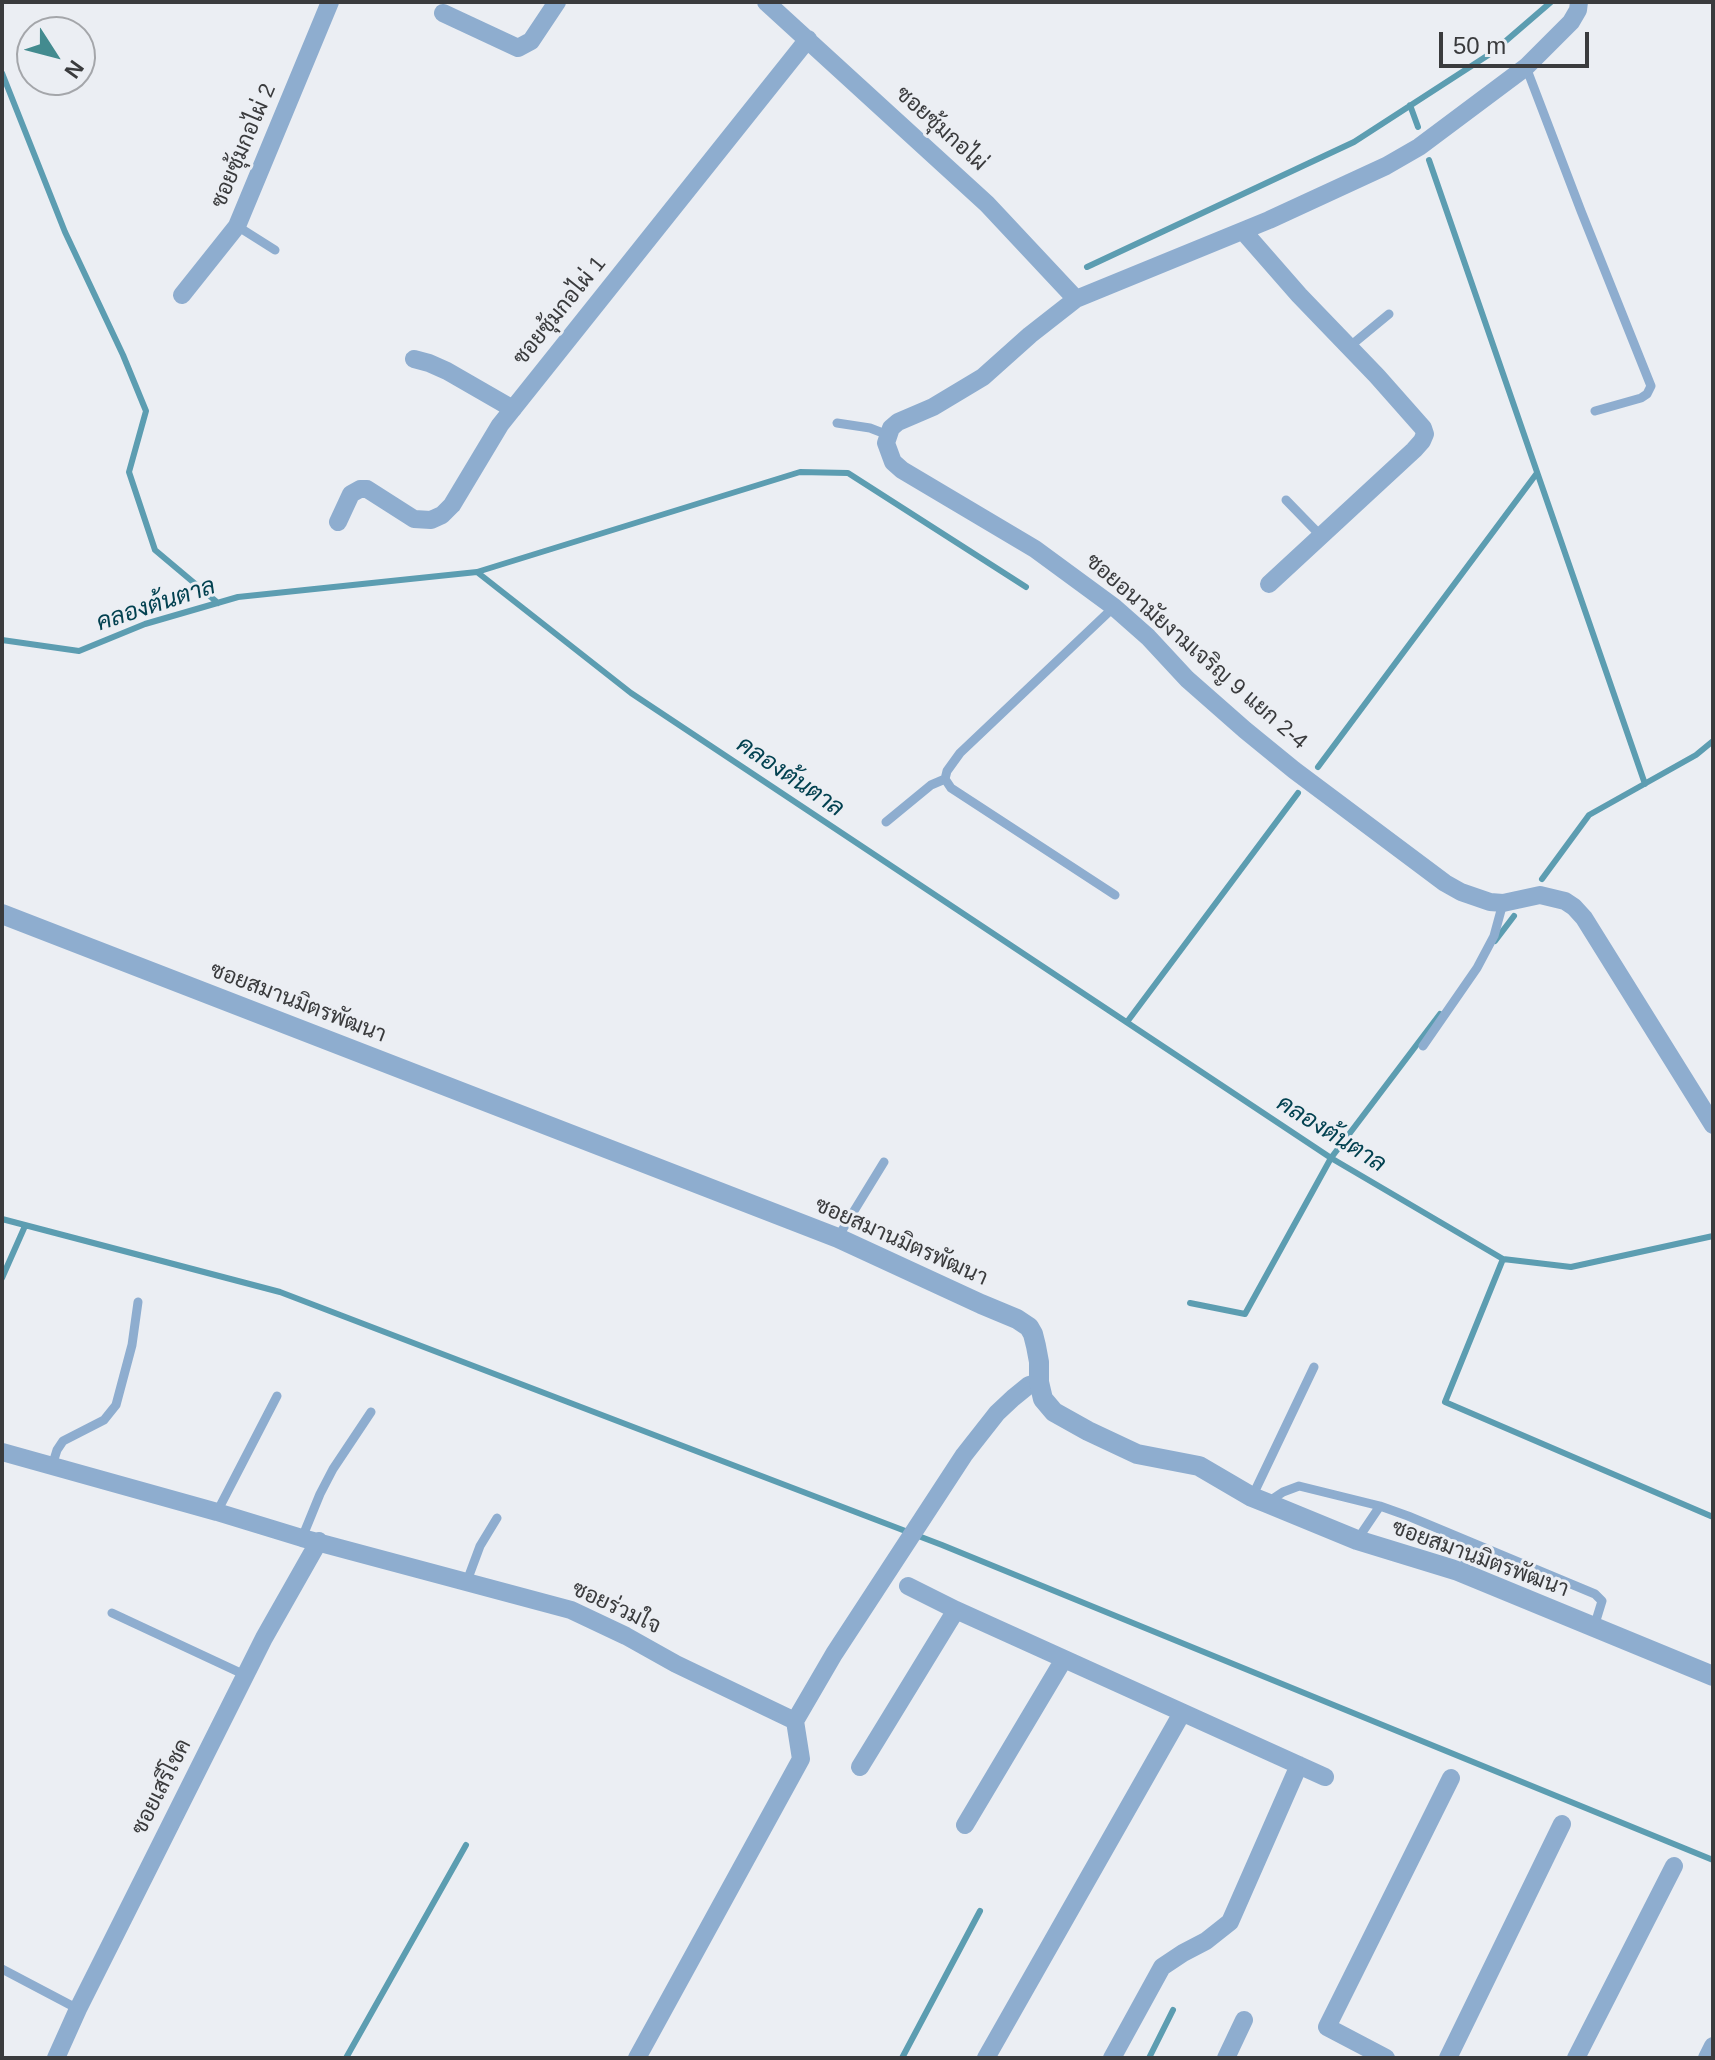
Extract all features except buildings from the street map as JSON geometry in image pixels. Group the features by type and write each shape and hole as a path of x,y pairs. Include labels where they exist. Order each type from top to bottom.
{"street":[{"name":"ซอยซุ้มกอไผ่ 2","path":"182,295 237,226 330,2"},
{"path":"443,13 518,48 531,41 557,2"},
{"name":"ซอยซุ้มกอไผ่","path":"766,2 987,204 1076,299"},
{"path":"888,435 898,422 933,407 983,377 1076,299 1243,231 1386,166 1419,147 1526,67 1571,22 1579,2"},
{"name":"ซอยซุ้มกอไผ่ 1","path":"338,522 351,494 360,489 367,489 414,519 431,520 452,505 500,425 808,39"},
{"path":"1243,231 1423,428 1425,434 1414,450 1269,584"},
{"path":"414,359 447,371 513,409"},
{"name":"ซอยอนามัยงามเจริญ 9 แยก 2-4","path":"888,435 886,443 889,453 902,470 1035,549 1114,607 1148,637 1187,679 1294,770 1445,883 1490,902 1503,903 1540,895 1565,901 1574,907 1584,918 1712,1120"},
{"name":"ซอยสมานมิตรพัฒนา","path":"2,914 838,1238 1029,1327 1039,1362 1043,1399 1054,1412 1088,1431 1137,1454 1199,1466 1260,1500 1357,1540 1458,1571 1713,1676"},
{"path":"637,2058 801,1759 795,1721 834,1654 964,1455 997,1413 1029,1385 1039,1382"},
{"name":"ซอยร่วมใจ","path":"2,1452 571,1610 795,1721"},
{"name":"ซอยเสรีโชค","path":"58,2057 78,2009 311,1540"},
{"path":"908,1586 1325,1777"},
{"path":"860,1767 956,1610"},
{"path":"965,1825 1064,1659"},
{"path":"986,2058 1182,1713"},
{"path":"1112,2058 1162,1967 1206,1941 1230,1922 1299,1765"},
{"path":"1386,2058 1366,2054 1327,2027 1451,1778"},
{"path":"1448,2058 1562,1824"},
{"path":"1576,2058 1674,1866"},
{"path":"1226,2058 1244,2020"},
{"path":"1707,2058 1713,2046"}],"lane":[{"path":"1526,67 1651,386 1641,398 1595,411"},
{"path":"237,226 275,250"},
{"path":"1349,347 1389,314"},
{"path":"837,423 870,428 888,435"},
{"path":"1286,500 1321,536"},
{"path":"1114,607 960,753 945,779 951,788 1115,895"},
{"path":"886,822 922,791 945,779"},
{"path":"1423,1046 1477,968 1494,936 1503,903"},
{"path":"838,1238 884,1162"},
{"path":"52,1466 63,1441 104,1420 116,1405 132,1345 138,1302"},
{"path":"1260,1500 1314,1367"},
{"path":"217,1512 277,1396"},
{"path":"311,1540 320,1494 371,1412"},
{"path":"1260,1500 1299,1486 1380,1506 1601,1597 1594,1627"},
{"path":"1357,1540 1380,1506"},
{"path":"467,1581 480,1546 497,1518"},
{"path":"1458,1571 1469,1543"},
{"path":"112,1613 245,1675"},
{"path":"2,1969 78,2009"}],"waterway":[{"path":"1087,267 1354,142 1493,52 1551,2"},
{"path":"2,73 65,232 146,411 129,472 155,550 218,603"},
{"path":"1410,105 1418,127"},
{"path":"1429,160 1645,784"},
{"path":"477,572 800,472 848,473 1026,587"},
{"path":"1318,767 1537,473"},
{"name":"คลองต้นตาล","path":"2,640 79,651 145,624 238,597 477,572 631,693 1331,1158 1503,1259 1445,1402 1713,1517"},
{"path":"1542,879 1589,815 1696,755 1713,741"},
{"path":"1127,1022 1298,793"},
{"path":"1495,941 1514,916"},
{"path":"1190,1303 1245,1314 1331,1158 1440,1014"},
{"path":"2,1219 280,1292 942,1545 1713,1860"},
{"path":"2,1278 25,1226"},
{"name":"คลองต้นตาล","path":"1503,1259 1571,1267 1713,1236"},
{"path":"346,2058 466,1845"},
{"path":"902,2058 980,1911"},
{"path":"1149,2058 1173,2010"}]}
